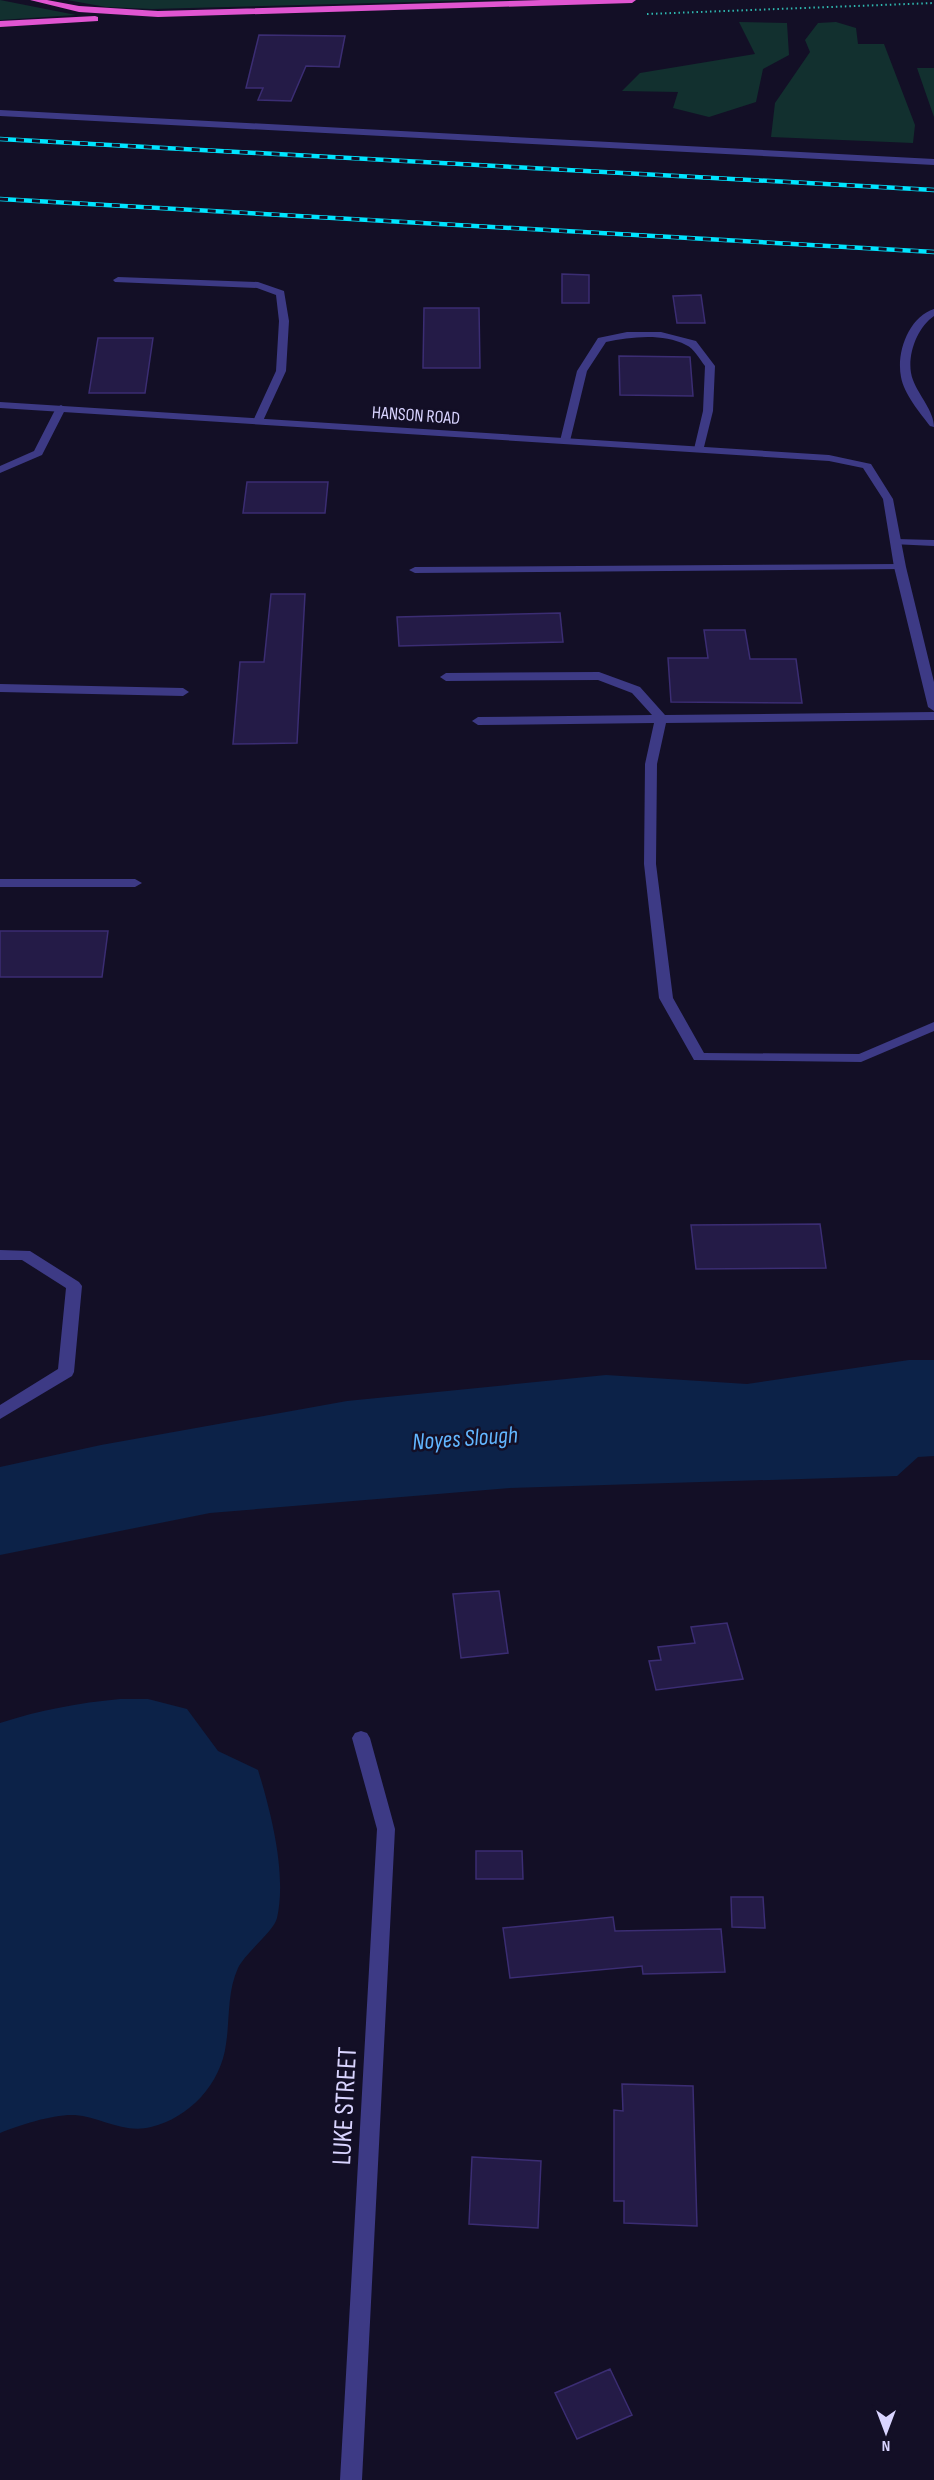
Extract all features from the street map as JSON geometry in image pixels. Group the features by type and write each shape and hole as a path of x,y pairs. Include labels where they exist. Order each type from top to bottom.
{"highway":[{"path":"34,0 79,9 158,14"},
{"path":"0,24 158,14 632,0"}],"street":[{"path":"0,113 934,162"},
{"path":"118,280 258,285 281,293 284,321 281,371 258,421"},
{"path":"934,312 923,319 908,341 906,377 921,407 934,423"},
{"path":"565,441 582,371 602,340 627,335 661,335 692,343 710,366 708,411 699,449"},
{"name":"HANSON ROAD","path":"0,405 829,458 867,466 888,499 900,567 934,707"},
{"path":"0,470 38,453 61,408"},
{"path":"896,542 934,543"},
{"path":"416,570 900,567"},
{"path":"446,677 599,676 636,690 661,718"},
{"path":"0,688 183,692"},
{"path":"478,721 934,716"},
{"path":"661,718 651,764 650,864 666,998 699,1057 861,1058 934,1026"},
{"path":"0,883 135,883"},
{"path":"0,1255 25,1256 74,1286 66,1372 0,1413"},
{"name":"LUKE STREET","path":"351,2480 386,1829 362,1738"}],"green space":[{"path":"0,0 76,15 0,20"},
{"path":"67,0 488,0 152,9 106,7"},
{"path":"739,22 787,23 789,55 763,69 756,102 709,117 673,108 678,92 622,91 640,73 755,54"},
{"path":"836,22 856,28 858,44 884,44 915,125 913,143 771,137 775,103 810,52 805,40 818,23"},
{"path":"917,68 934,68 934,117"}],"water":[{"name":"Noyes Slough","path":"909,1360 934,1360 934,1456 918,1457 897,1476 510,1488 210,1513 0,1555 0,1467 101,1445 347,1401 606,1375 747,1384"},
{"path":"120,1699 148,1699 187,1709 218,1751 258,1770 268,1805 279,1863 280,1901 277,1918 271,1929 238,1968 230,1996 223,2059 210,2085 190,2107 165,2122 141,2129 122,2127 84,2116 66,2115 37,2121 0,2133 0,1723 59,1708"}],"building":[{"path":"259,35 345,36 339,67 306,66 291,101 258,100 263,88 246,88"},
{"path":"562,274 589,275 589,303 562,303"},
{"path":"701,295 705,323 677,323 673,296"},
{"path":"424,308 479,308 480,368 423,368"},
{"path":"98,338 153,338 145,393 89,393"},
{"path":"619,356 690,357 693,396 620,395"},
{"path":"247,482 328,482 325,513 243,513"},
{"path":"271,594 305,594 297,743 233,744 240,662 264,662"},
{"path":"560,613 563,642 399,646 397,617"},
{"path":"704,630 745,630 750,659 796,659 802,703 671,702 668,658 708,658"},
{"path":"0,931 108,931 102,977 0,977"},
{"path":"820,1224 826,1268 696,1269 691,1225"},
{"path":"499,1591 508,1653 461,1658 453,1594"},
{"path":"727,1623 743,1679 656,1690 649,1661 661,1660 658,1647 695,1643 691,1627"},
{"path":"476,1851 522,1851 523,1879 476,1879"},
{"path":"731,1897 763,1897 765,1928 732,1927"},
{"path":"613,1917 615,1931 721,1929 725,1972 643,1974 642,1966 510,1978 503,1928"},
{"path":"622,2084 693,2086 697,2226 624,2223 624,2201 614,2201 614,2110 623,2111"},
{"path":"472,2157 541,2161 538,2228 469,2224"},
{"path":"610,2369 632,2415 577,2439 555,2393"}],"railway":[{"path":"0,139 934,190"},
{"path":"0,199 934,252"}]}
